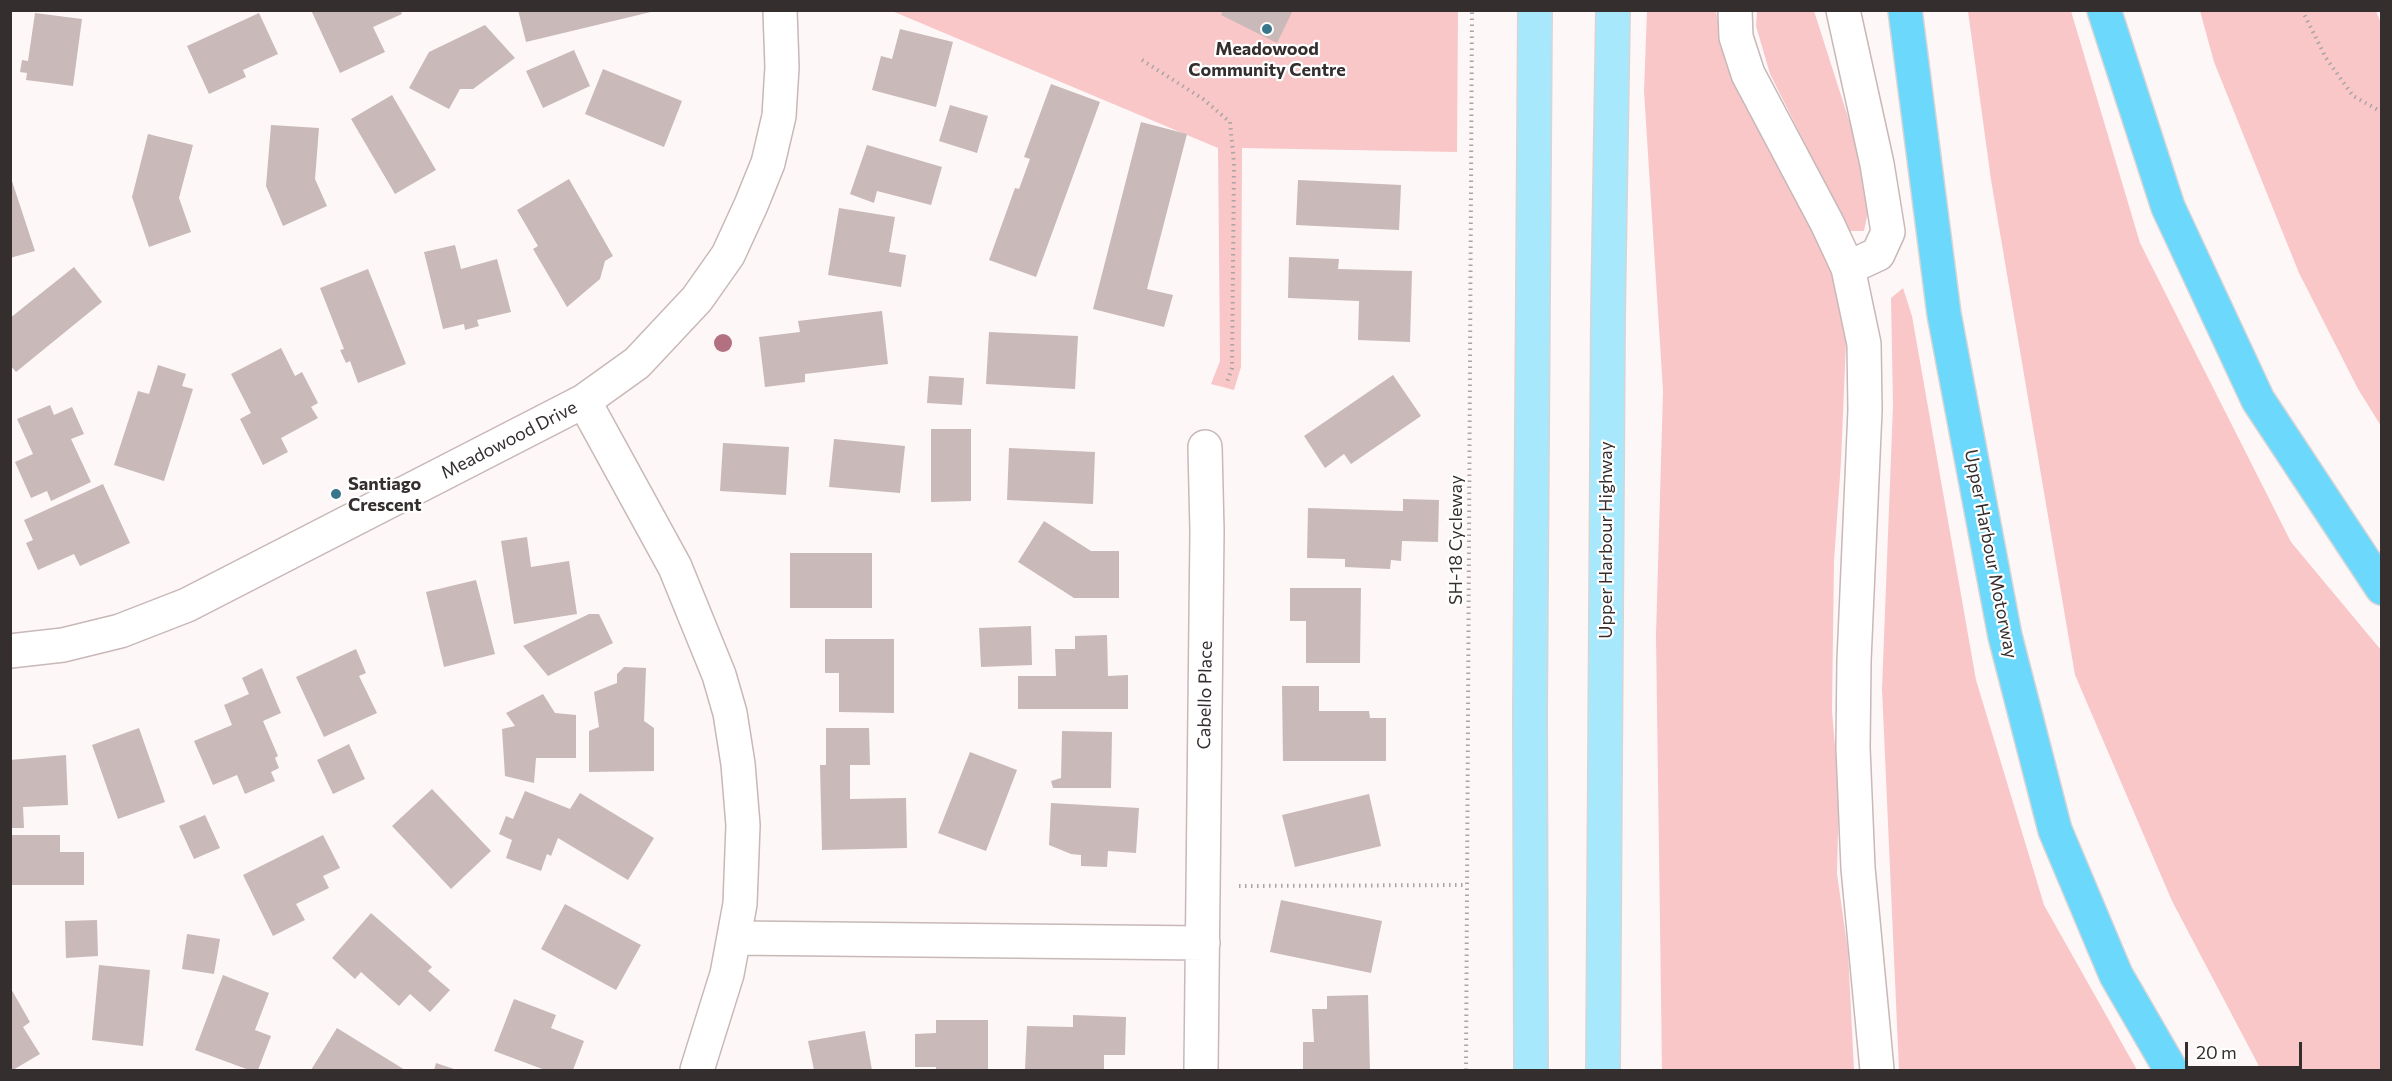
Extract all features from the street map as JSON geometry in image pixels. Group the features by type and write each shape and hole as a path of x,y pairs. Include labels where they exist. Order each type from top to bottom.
{"highway":[{"name":"Upper Harbour Motorway","path":"1905,10 1944,314 2008,648 2055,830 2116,975 2171,1071"},
{"path":"2104,10 2168,207 2258,400 2382,588"}],"main road":[{"path":"1531,1071 1530,712 1534,10"},
{"name":"Upper Harbour Highway","path":"1603,1071 1607,327 1612,10"}],"street":[{"name":"Meadowood Drive","path":"10,651 63,645 120,631 187,605 584,401 637,363 698,299 728,255 768,163 779,116 782,67 780,10"},
{"path":"1734,10 1736,37 1744,66 1848,268 1860,316 1865,373 1853,748 1858,868 1877,1071"},
{"path":"1843,10 1877,164 1888,232 1878,254 1848,268"},
{"path":"584,401 675,567 722,684 738,764 743,825 743,875 736,938 697,1071"},
{"name":"Cabello Place","path":"1201,1071 1208,531 1205,447"},
{"path":"736,938 1203,943"}],"path":[{"name":"SH-18 Cycleway","path":"1466,1071 1472,10"},
{"path":"2302,10 2326,58 2353,96 2382,112"},
{"path":"1142,60 1203,99 1230,122 1234,163 1232,368 1226,385"},
{"path":"1238,886 1467,885"}],"shaded area":[{"path":"892,11 1458,11 1457,152 1242,148 1241,367 1234,390 1211,384 1220,361 1218,148"},
{"path":"1647,11 1716,11 1722,45 1835,265 1847,318 1834,561 1832,711 1839,792 1837,874 1848,951 1854,1070 1662,1070 1656,635 1663,391 1644,91"},
{"path":"1757,11 1814,11 1872,192 1864,231 1849,231 1770,74 1756,26"},
{"path":"1968,11 2071,11 2140,243 2291,542 2381,650 2381,1070 2261,1070 2172,901 2075,675 1991,180"},
{"path":"2200,11 2376,11 2381,23 2381,426 2358,389 2299,273 2214,62"},
{"path":"1903,288 1912,316 1976,680 2044,905 2137,1070 1899,1070 1882,689 1893,405 1891,298"}],"building":[{"path":"311,10 400,10 402,14 373,27 385,52 340,73"},
{"path":"518,10 655,10 655,11 526,42"},
{"name":"Meadowood Community Centre","path":"1223,10 1293,10 1277,43 1221,15"},
{"path":"35,13 82,19 73,86 26,80 27,73 20,72 22,60 28,61"},
{"path":"259,13 278,54 243,70 246,77 209,94 187,46"},
{"path":"485,25 515,58 473,89 460,89 449,109 409,88 429,52"},
{"path":"900,29 953,42 936,107 872,90 881,56 892,59"},
{"path":"574,50 590,86 543,108 526,71"},
{"path":"603,69 682,101 664,147 585,114"},
{"path":"1051,84 1100,102 1036,277 989,260 1015,188 1019,189 1030,159 1024,157"},
{"path":"392,95 436,170 395,194 351,119"},
{"path":"950,105 988,116 977,153 939,141"},
{"path":"1141,122 1187,134 1147,289 1173,295 1164,327 1093,309"},
{"path":"271,125 319,128 315,179 327,206 283,226 266,186"},
{"path":"148,134 193,145 179,198 191,232 149,247 132,197"},
{"path":"867,145 942,167 931,205 877,191 874,203 850,194"},
{"path":"10,175 35,251 10,258"},
{"path":"569,179 613,256 605,261 600,279 567,307 533,249 538,246 517,210"},
{"path":"1298,180 1401,185 1399,230 1296,225"},
{"path":"839,208 895,217 889,252 906,255 901,287 828,275"},
{"path":"455,245 461,269 497,259 511,312 477,320 479,326 465,330 464,324 443,329 424,252"},
{"path":"1289,257 1339,259 1338,269 1412,271 1410,342 1358,340 1359,301 1288,298"},
{"path":"74,267 102,302 16,372 10,365 10,318"},
{"path":"368,269 406,364 358,383 350,361 346,363 340,350 344,349 320,288"},
{"path":"882,311 888,364 805,374 805,382 765,387 759,337 800,332 798,321"},
{"path":"989,332 1078,336 1075,389 986,384"},
{"path":"281,348 295,376 302,372 318,403 311,407 318,418 281,438 288,452 263,465 240,419 251,413 231,374"},
{"path":"158,365 186,374 182,386 193,389 164,481 114,465 138,391 149,394"},
{"path":"1393,375 1421,416 1351,464 1344,454 1325,468 1304,436"},
{"path":"929,376 964,378 962,405 927,403"},
{"path":"50,405 54,415 72,407 84,434 71,439 91,482 51,501 47,491 31,498 15,462 33,454 17,419"},
{"path":"931,429 971,429 971,501 931,502"},
{"path":"834,439 905,446 900,493 829,487"},
{"path":"723,443 789,447 786,495 720,491"},
{"path":"1009,448 1095,452 1093,504 1007,500"},
{"path":"103,484 130,543 80,566 74,554 38,570 26,543 33,540 24,520"},
{"path":"1403,499 1439,500 1438,542 1402,541 1401,561 1391,560 1390,569 1345,567 1345,559 1307,558 1308,508 1403,511"},
{"path":"1044,521 1091,551 1119,551 1119,598 1074,598 1018,562"},
{"path":"527,537 531,567 569,561 577,614 514,624 501,541"},
{"path":"790,553 872,553 872,608 790,608"},
{"path":"476,580 495,654 444,667 426,592"},
{"path":"1290,588 1361,588 1360,663 1306,663 1306,621 1290,621"},
{"path":"589,614 599,614 613,643 548,676 523,646"},
{"path":"1031,626 1032,665 981,667 979,628"},
{"path":"1107,635 1108,676 1128,675 1128,709 1018,709 1018,676 1056,676 1055,649 1075,649 1075,636"},
{"path":"825,639 894,639 894,713 839,712 839,673 825,673"},
{"path":"356,649 366,673 359,676 377,713 324,737 296,677"},
{"path":"624,667 646,668 644,721 654,728 654,771 589,772 589,731 599,727 594,692 617,683 617,674"},
{"path":"262,668 281,713 263,721 278,756 275,758 279,768 271,772 275,781 245,794 237,775 213,785 194,741 232,725 224,705 249,694 242,678"},
{"path":"1282,686 1319,686 1319,711 1369,711 1370,718 1386,718 1386,761 1283,761"},
{"path":"543,694 555,713 576,715 576,758 536,758 534,783 505,776 502,729 515,726 506,713"},
{"path":"139,728 165,802 118,819 92,745"},
{"path":"826,728 869,728 870,765 850,765 850,799 906,798 907,848 822,850 820,765 826,765"},
{"path":"1062,731 1112,732 1111,788 1053,788 1051,781 1061,778"},
{"path":"349,744 365,779 333,794 317,760"},
{"path":"970,752 1017,770 986,851 938,833"},
{"path":"66,755 68,805 23,807 24,828 10,828 10,760"},
{"path":"432,789 491,851 451,889 392,826"},
{"path":"525,791 570,809 580,793 654,838 628,880 558,838 551,856 547,854 541,871 506,858 512,840 499,834 506,816 513,819"},
{"path":"1369,794 1381,846 1295,867 1282,815"},
{"path":"1051,803 1139,808 1136,853 1108,851 1107,867 1081,866 1081,855 1071,854 1049,845"},
{"path":"205,815 220,848 194,859 179,826"},
{"path":"10,835 60,835 60,852 84,852 84,885 10,885"},
{"path":"323,835 340,868 323,876 329,888 296,904 305,920 273,936 243,875"},
{"path":"1281,900 1382,921 1371,973 1270,952"},
{"path":"565,904 641,945 616,990 541,949"},
{"path":"371,913 432,967 428,971 450,990 430,1012 410,994 399,1006 361,972 355,979 332,958"},
{"path":"97,920 98,956 66,958 65,921"},
{"path":"187,934 220,939 214,974 182,969"},
{"path":"99,965 150,970 143,1046 92,1040"},
{"path":"223,975 269,993 255,1030 271,1036 258,1070 249,1070 195,1050"},
{"path":"10,987 30,1022 23,1027 40,1054 13,1070 10,1070"},
{"path":"1368,995 1370,1070 1303,1070 1303,1042 1314,1042 1312,1009 1327,1009 1327,996"},
{"path":"514,999 556,1015 551,1028 584,1041 573,1070 545,1070 494,1051"},
{"path":"1073,1015 1126,1017 1125,1055 1104,1055 1104,1070 1025,1070 1027,1026 1073,1027"},
{"path":"936,1020 988,1020 988,1070 936,1070 936,1067 915,1067 915,1034 936,1033"},
{"path":"337,1028 405,1070 311,1070"},
{"path":"865,1031 872,1070 814,1070 808,1041"},
{"path":"436,1063 457,1070 434,1070"}],"place":[{"name":"Meadowood Community Centre","path":"1267,29"},
{"name":"Santiago Crescent","path":"336,494"}]}
